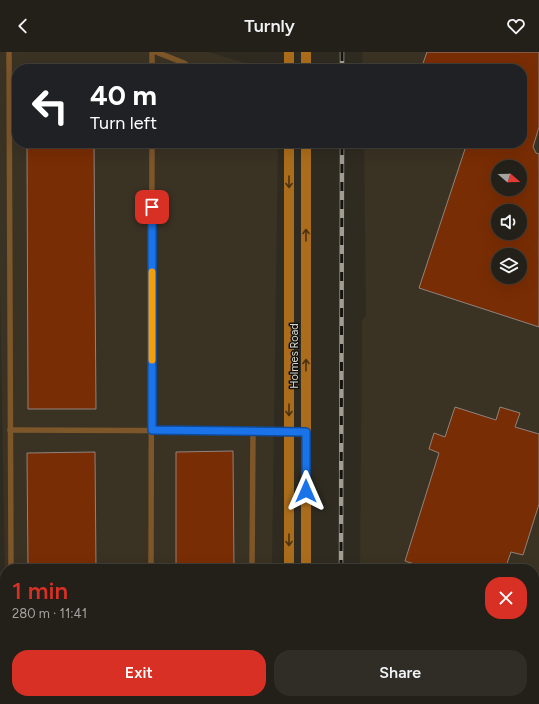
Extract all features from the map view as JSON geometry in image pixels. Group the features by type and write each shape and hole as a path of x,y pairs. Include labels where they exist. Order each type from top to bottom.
{"main road":[{"path":"289,52 289,64"},
{"path":"306,52 306,64"},
{"name":"Holmes Road","path":"289,148 289,564"},
{"name":"Holmes Road","path":"306,148 306,564"},
{"path":"289,431 306,432"}],"lane":[{"path":"9,52 11,564"},
{"path":"152,52 152,64"},
{"path":"156,52 185,64"},
{"path":"151,564 152,148"},
{"path":"10,430 289,431"},
{"path":"252,564 253,431"},
{"path":"83,704 107,704"}],"shaded area":[{"path":"0,52 208,52 249,64 12,64 12,148 278,148 272,564 5,564 0,291"},
{"path":"362,52 539,52 539,564 360,564 362,320 366,316 364,148 527,148 527,64 363,64"}],"building":[{"path":"427,52 539,52 539,127 533,147 536,153 539,154 539,327 419,288 465,148 527,148 527,64 423,64"},
{"path":"27,148 94,148 96,409 28,409"},
{"path":"455,407 496,420 500,407 520,413 515,427 539,434 539,504 523,555 511,552 507,564 414,564 405,561 439,453 429,449 434,433 445,437"},
{"path":"233,451 234,564 176,564 176,452"},
{"path":"95,452 96,564 28,564 27,453"}],"railway":[{"path":"342,52 342,64"},
{"path":"341,564 342,148"}],"slow traffic":[{"path":"152,272 152,360"}],"route":[{"path":"152,207 152,430 306,432 306,491"}]}
